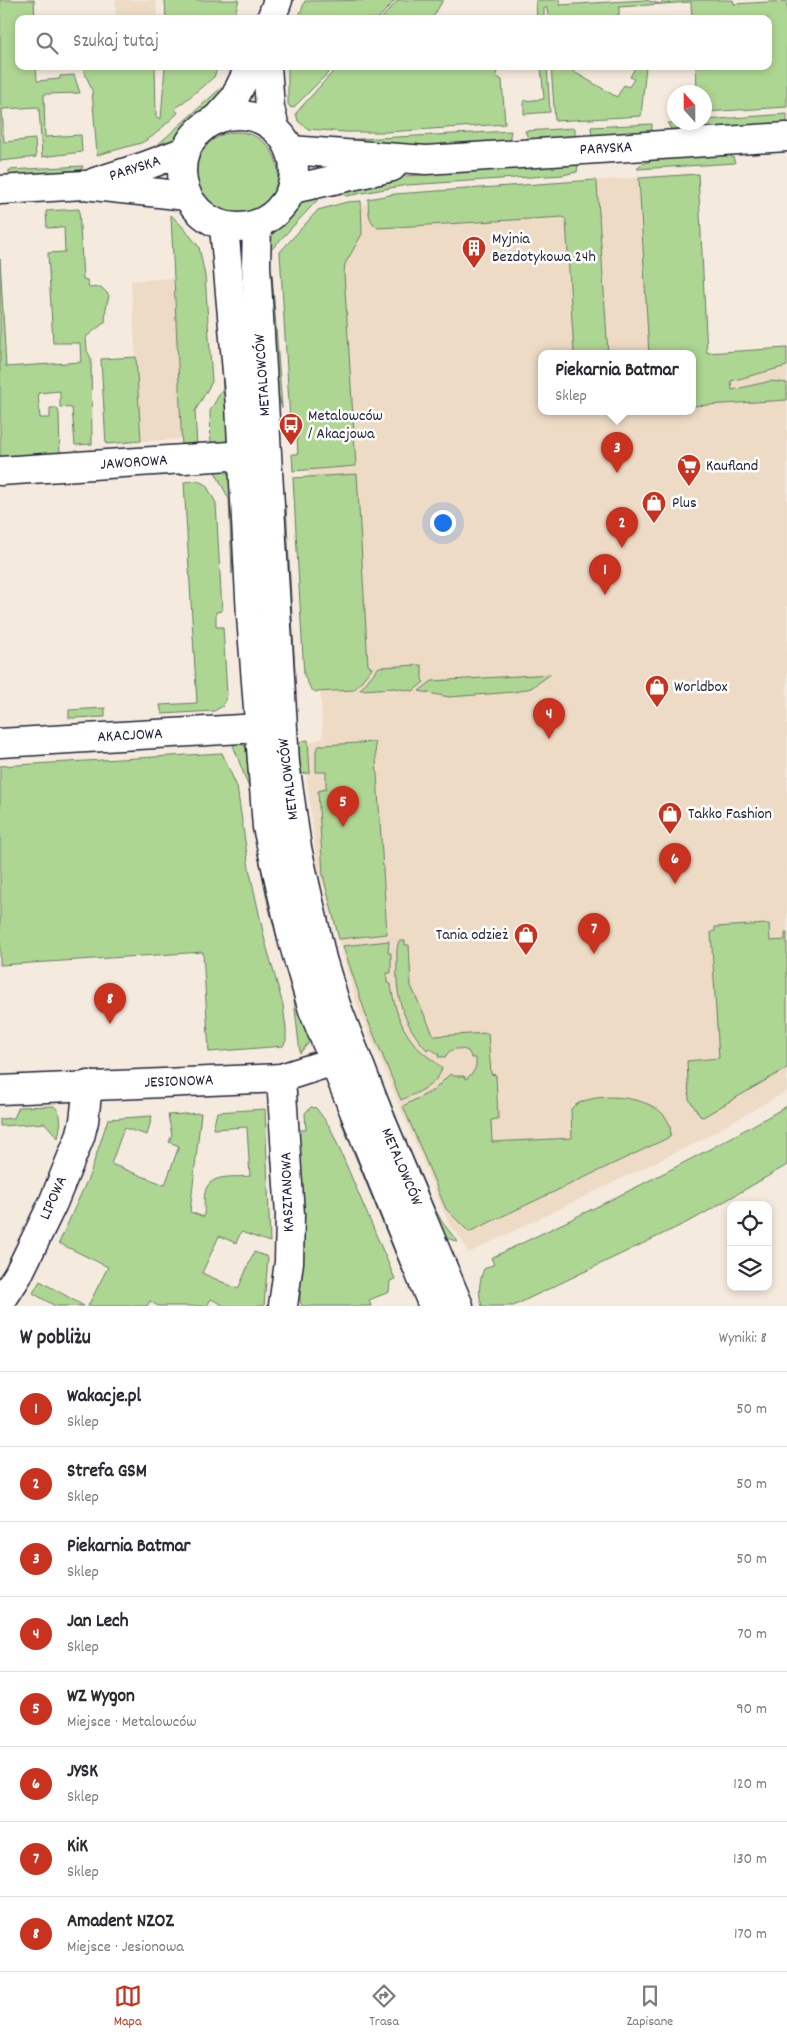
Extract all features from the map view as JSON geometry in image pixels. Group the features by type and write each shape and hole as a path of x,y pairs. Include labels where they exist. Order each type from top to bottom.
{"street":[{"path":"272,15 278,0"},
{"path":"248,70 234,99 215,120 197,133 185,151 182,166 182,182 187,196 196,210 209,220 224,226 241,228 257,224 272,216 284,204 292,189 294,169 270,108 267,70"},
{"path":"215,120 230,116 245,116 263,121 282,139"},
{"name":"PARYSKA","path":"292,189 426,160 787,137"},
{"name":"PARYSKA","path":"282,139 426,160"},
{"name":"PARYSKA","path":"84,185 185,151"},
{"name":"PARYSKA","path":"0,190 84,185 187,196"},
{"name":"METALOWCÓW","path":"257,224 256,455 259,728 268,826 279,885 313,1010 344,1058 459,1306"},
{"name":"METALOWCÓW","path":"224,226 256,455 287,782 297,848 322,959 336,1005 344,1058 433,1306"},
{"name":"JAWOROWA","path":"0,471 256,455"},
{"name":"AKACJOWA","path":"0,743 259,728"},
{"name":"JESIONOWA","path":"0,1090 281,1078 344,1058"},
{"name":"KASZTANOWA","path":"281,1078 290,1215 289,1262 283,1306"},
{"name":"LIPOWA","path":"0,1303 18,1275 53,1203 80,1137 88,1086"}],"shaded area":[{"path":"115,0 156,0 157,15 116,15"},
{"path":"698,174 707,353 787,348 787,1091 695,1143 468,1253 462,1240 450,1226 356,1002 317,863 303,745 323,738 295,240 322,211 418,196 529,185"},
{"path":"173,278 183,439 141,441 131,281"}],"green space":[{"path":"0,0 34,0 35,15 15,15 15,70 36,70 37,81 60,79 60,76 74,75 80,93 44,94 45,137 81,135 82,152 42,157 39,107 2,109 4,142 35,139 36,157 0,161"},
{"path":"165,0 239,0 234,15 166,15"},
{"path":"395,0 382,15 300,15 305,1"},
{"path":"398,0 443,0 434,15 385,15"},
{"path":"536,0 560,0 560,5 645,0 661,4 663,0 733,0 734,4 787,1 787,107 712,112 712,85 697,85 696,70 772,70 772,15 692,15 691,2 619,7 619,15 548,15 547,8 544,8 544,15 537,15"},
{"path":"84,70 155,70 156,117 161,119 165,70 217,70 214,77 175,109 178,113 153,136 141,143 97,155 92,90"},
{"path":"288,70 331,70 293,108 288,104"},
{"path":"334,70 497,70 496,76 502,80 505,124 387,132 346,132 308,129 298,121 296,113"},
{"path":"541,70 547,70 550,112 524,114 524,101 544,99"},
{"path":"551,70 571,70 617,97 624,85 629,87 634,79 630,77 634,70 646,70 641,116 555,121"},
{"path":"221,88 226,89 186,129 176,142 154,148"},
{"path":"787,114 787,124 712,129 712,119"},
{"path":"652,124 652,130 649,132 592,136 591,127"},
{"path":"575,128 575,137 529,140 525,131"},
{"path":"511,131 509,141 418,148 340,140"},
{"path":"237,132 253,135 266,144 275,157 278,173 275,189 266,202 253,211 237,214 221,211 208,202 199,189 196,173 199,157 208,144 221,135"},
{"path":"728,155 733,157 735,163 637,169 642,164 654,160"},
{"path":"578,164 577,172 562,175 407,185 346,196 340,188 405,176"},
{"path":"83,166 81,170 9,174 9,170"},
{"path":"698,174 707,353 787,348 787,366 731,381 732,390 771,381 787,383 787,400 696,406 696,350 649,350 639,178"},
{"path":"595,180 597,184 608,350 574,350 566,220 563,217 378,228 370,218 368,199 395,194"},
{"path":"322,195 263,257 271,236 304,199"},
{"path":"361,201 362,234 345,264 344,273 356,466 293,471 292,454 298,454 297,437 291,437 280,252 318,210 347,202"},
{"path":"79,209 83,279 87,280 89,288 101,287 109,295 105,322 86,337 87,351 91,358 92,444 75,445 72,408 60,407 60,391 38,393 40,418 50,418 50,408 57,408 59,413 60,457 0,460 0,259 6,367 81,362 80,343 53,343 48,253 65,252 64,227 47,228 46,211"},
{"path":"171,215 199,247 205,276 212,382 195,411 197,447 182,448"},
{"path":"268,270 272,274 282,408 269,365"},
{"path":"218,278 231,436 223,444 211,447 210,411 223,388"},
{"path":"136,357 141,441 106,444 101,359"},
{"path":"214,470 223,471 228,474 236,488 232,574 229,499"},
{"path":"357,474 368,665 372,668 354,690 316,692 311,689 304,675 293,478"},
{"path":"198,481 206,485 216,503 222,611 216,612 216,627 223,627 227,695 223,706 214,711 162,714 160,705 197,703 184,482"},
{"path":"286,505 295,672 292,675 279,563 284,507"},
{"path":"422,666 422,680 424,682 413,691 394,688 360,690 379,667"},
{"path":"551,674 531,688 514,692 449,697 419,691 432,681"},
{"path":"105,708 105,717 69,718 69,710"},
{"path":"308,740 310,773 293,774 296,747 302,741"},
{"path":"233,741 245,746 248,750 311,1040 300,1053 294,1000 268,905 255,837 249,788"},
{"path":"375,742 387,934 339,939 323,875 318,791 326,789 326,772 316,772 316,750 319,746 323,745"},
{"path":"222,753 237,787 249,868 265,941 283,1005 286,1041 283,1046 209,1052 203,952 0,965 0,766"},
{"path":"769,924 770,941 785,940 785,933 787,933 787,1068 703,1117 700,1116 689,1099 687,1061 719,1058 711,932 715,931 715,927"},
{"path":"389,941 388,953 391,953 391,973 387,973 387,983 391,984 400,1020 414,1044 442,1069 431,1084 401,1100 367,1018 343,946"},
{"path":"399,941 405,941 405,945 409,945 411,986 434,1036 488,1033 491,1074 496,1075 498,1119 491,1120 492,1142 572,1138 571,1109 581,1102 596,1098 613,1097 631,1099 647,1104 661,1112 669,1123 670,1137 469,1232 446,1209 403,1106 434,1090 450,1074 464,1076 466,1079 474,1070 476,1058 472,1058 468,1051 461,1049 452,1050 445,1057 438,1057 439,1054 429,1048 427,1050 412,1031 403,1010 398,988 397,946"},
{"path":"385,1098 389,1100 434,1207 442,1222 458,1242 439,1235"},
{"path":"54,1106 60,1117 58,1138 45,1123 0,1126 0,1119 14,1118 19,1107"},
{"path":"787,1106 787,1165 696,1218 513,1306 482,1306 480,1283 484,1269 494,1264 491,1258 678,1166"},
{"path":"311,1107 316,1108 330,1127 395,1279 390,1281 389,1292 369,1300 371,1306 302,1306 300,1301 301,1229 296,1130 306,1130 305,1113"},
{"path":"265,1109 270,1242 241,1232 236,1243 219,1236 202,1273 238,1289 254,1252 268,1257 264,1306 225,1306 211,1299 207,1306 158,1306 150,1301 147,1306 88,1306 108,1267 59,1243 90,1174 108,1119 152,1116 147,1135 124,1128 111,1164 165,1185 179,1146 169,1142 172,1135 168,1115 201,1113 190,1212 204,1217 206,1189 209,1184 219,1178 250,1176 247,1127 213,1129 217,1112"},
{"path":"343,1114 409,1272 404,1275 342,1124 340,1118"},
{"path":"40,1281 84,1306 55,1306 33,1293"}],"place":[{"name":"Myjnia Bezdotykowa 24h","path":"474,269"},
{"name":"Metalowców / Akacjowa","path":"291,446"},
{"name":"Piekarnia Batmar","path":"617,473"},
{"name":"Kaufland","path":"689,487"},
{"name":"Plus","path":"654,524"},
{"name":"Strefa GSM","path":"622,548"},
{"name":"Wakacje.pl","path":"605,595"},
{"name":"Worldbox","path":"657,708"},
{"name":"Jan Lech","path":"549,739"},
{"name":"WZ Wygon","path":"343,827"},
{"name":"Takko Fashion","path":"670,835"},
{"name":"JYSK","path":"675,884"},
{"name":"KiK","path":"594,954"},
{"name":"Tania odzież","path":"526,956"},
{"name":"Amadent NZOZ","path":"110,1024"}]}
